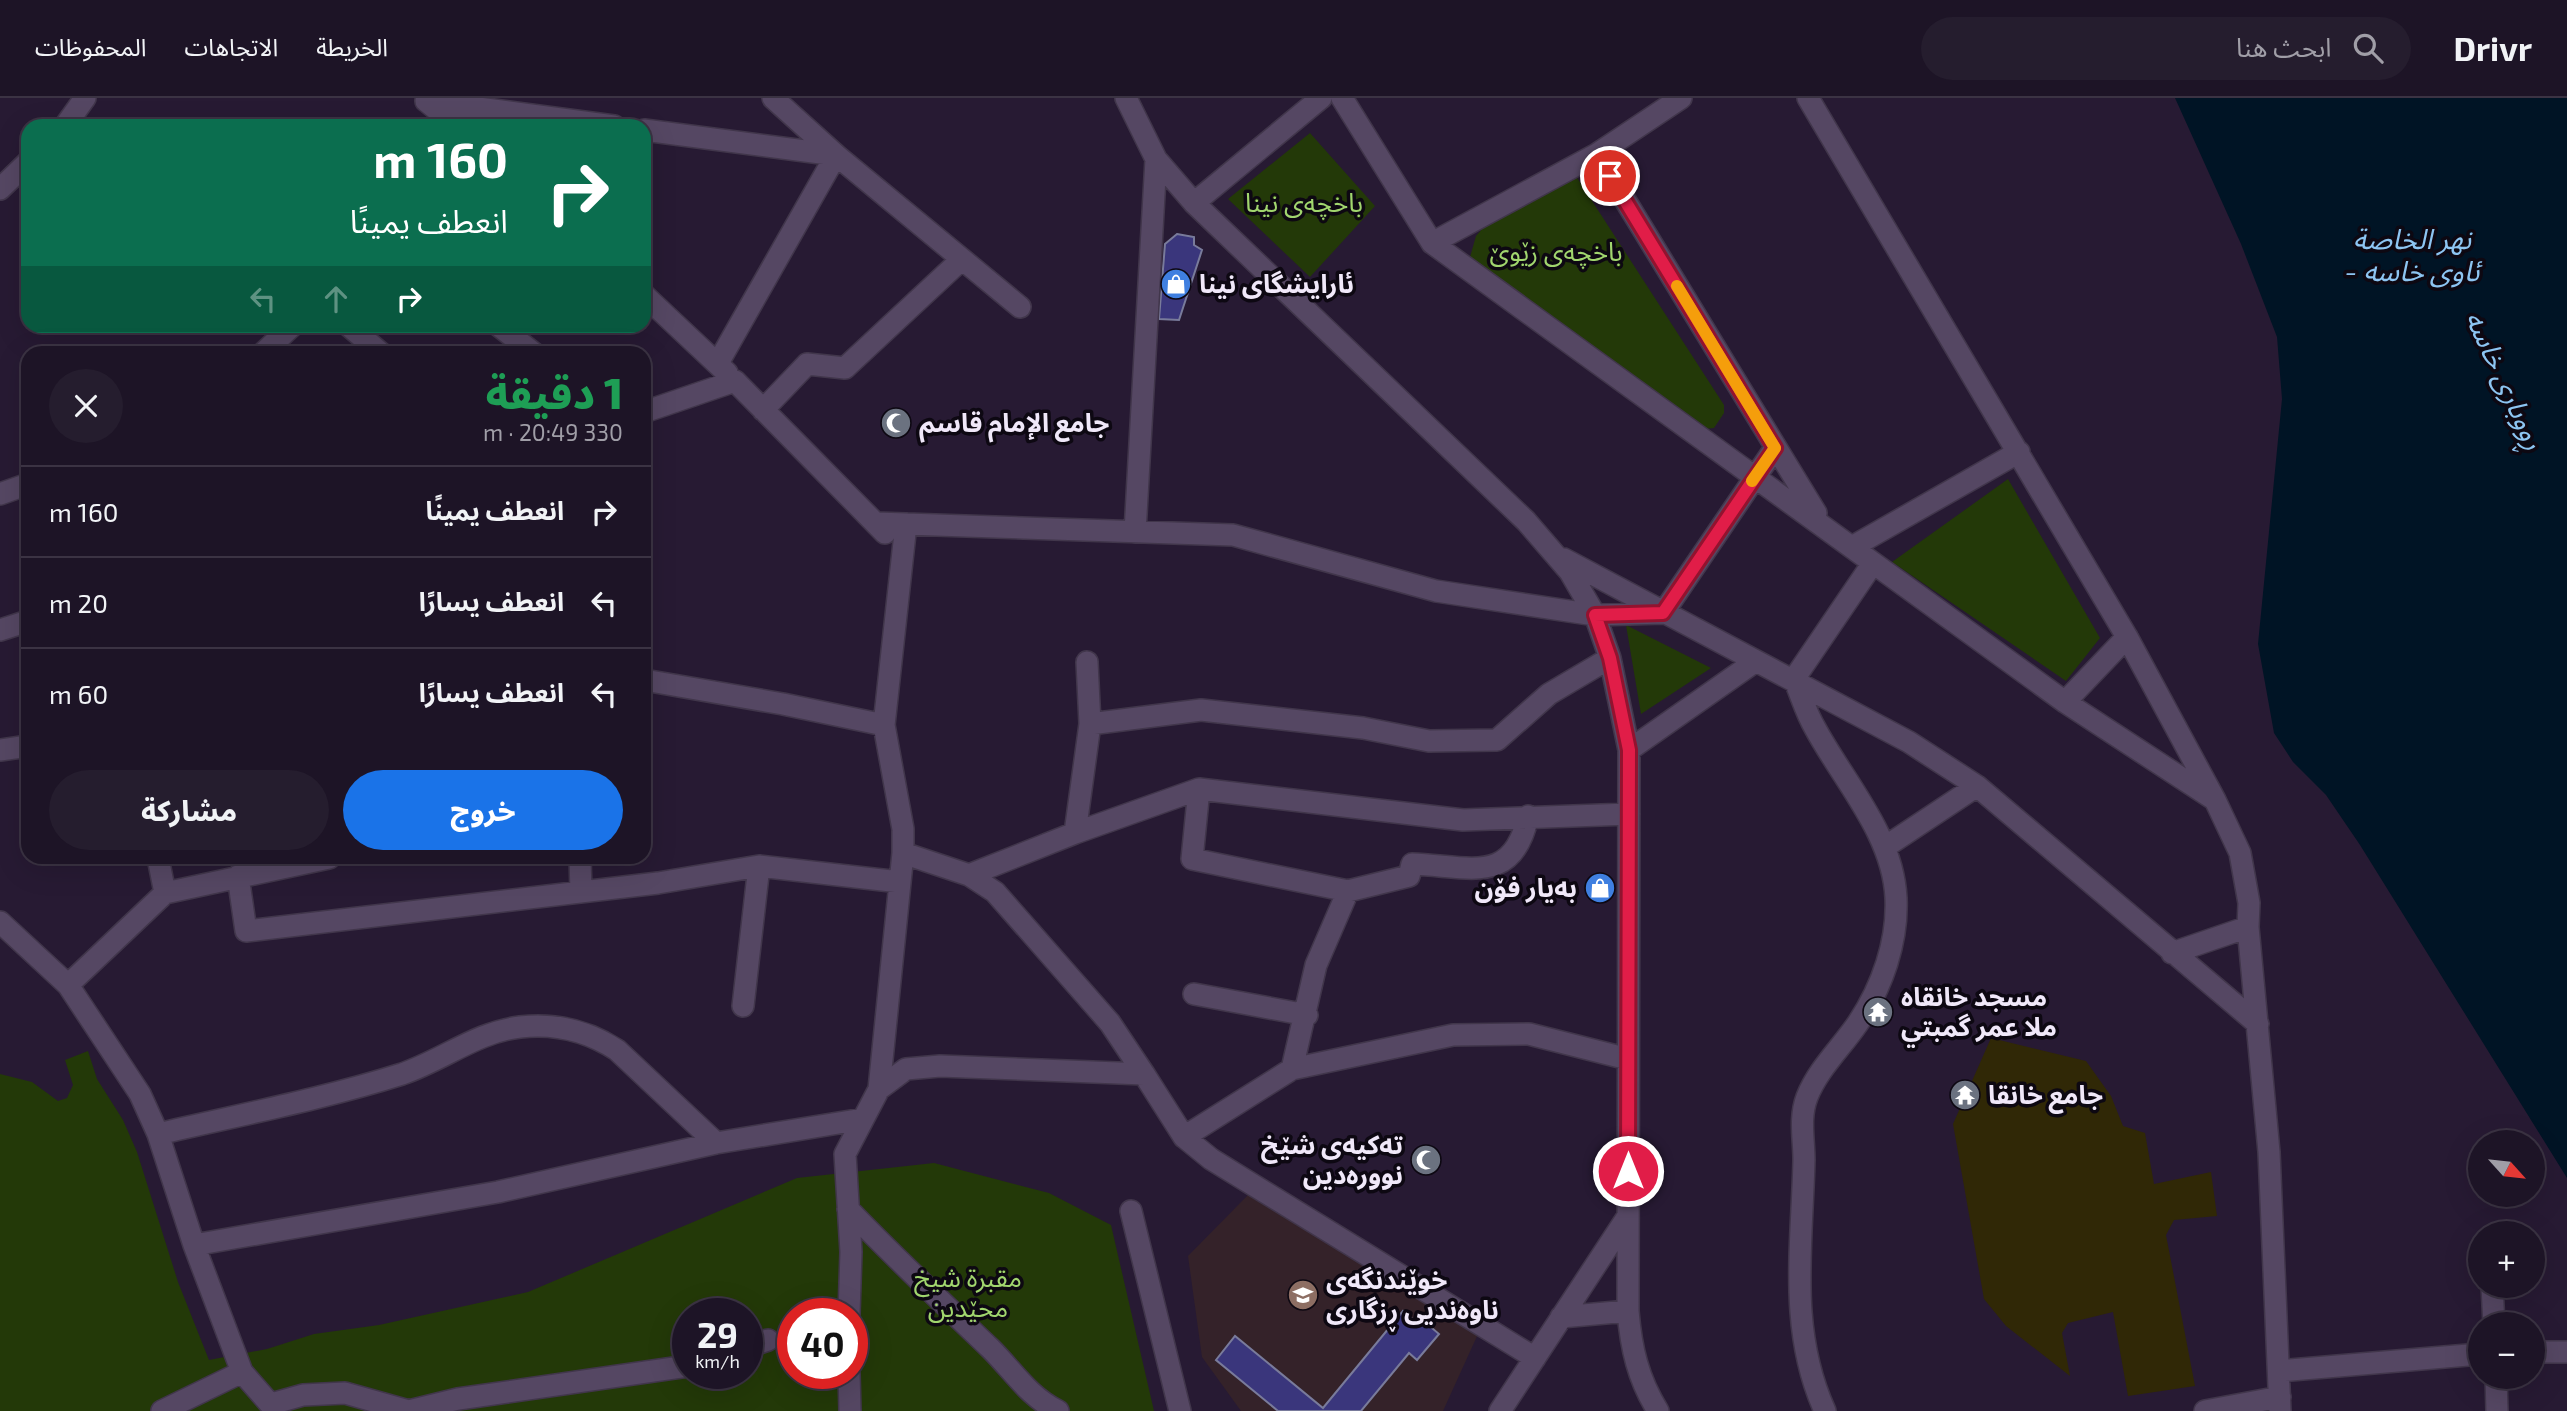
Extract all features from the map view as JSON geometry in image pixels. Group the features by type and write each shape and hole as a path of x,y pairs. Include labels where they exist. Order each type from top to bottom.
{"street":[{"path":"70,119 85,98"},
{"path":"773,98 836,155 1020,307"},
{"path":"1126,98 1156,159 1194,203 1488,482 1556,555 1582,590 1595,615 1610,658 1629,750 1628,1311 1636,1364 1658,1411"},
{"path":"1194,203 1321,98"},
{"path":"1342,98 1432,243 1823,523 1852,548 2066,702 2216,800"},
{"path":"1432,243 1597,154 1681,98"},
{"path":"1808,98 2127,637 2216,800 2240,853 2249,903 2248,927 2269,1152 2280,1404 2205,1411"},
{"path":"424,100 448,119"},
{"path":"424,100 563,119"},
{"path":"651,131 836,155"},
{"path":"1597,154 1823,523"},
{"path":"718,363 836,155"},
{"path":"1135,531 1156,159"},
{"path":"0,189 21,169"},
{"path":"763,410 807,364 845,368 962,258"},
{"path":"651,301 718,363 903,550"},
{"path":"270,346 284,333"},
{"path":"357,333 373,346"},
{"path":"508,333 525,346"},
{"path":"651,410 735,381"},
{"path":"1663,613 1775,448"},
{"path":"1852,548 2019,452"},
{"path":"0,494 21,486"},
{"path":"876,523 1233,535 1436,591 1595,615 1663,613"},
{"path":"849,1298 845,1154 878,1089 903,853 903,829 884,726 906,524"},
{"path":"1556,555 1909,742 1977,786 2258,1024"},
{"path":"1794,679 1873,563"},
{"path":"0,630 21,623"},
{"path":"2066,702 2127,637"},
{"path":"1090,724 1201,710 1363,728 1429,741 1497,740 1549,694 1610,658"},
{"path":"1629,750 1756,661"},
{"path":"1075,832 1090,724 1087,662"},
{"path":"1794,679 1813,726 1885,847 1896,898 1890,952 1869,1005 1814,1084 1802,1121 1800,1304 1813,1379 1825,1411"},
{"path":"651,681 783,704 884,726"},
{"path":"0,750 21,747"},
{"path":"1885,847 1977,786"},
{"path":"969,875 1075,832 1199,789 1463,820 1629,814"},
{"path":"1199,789 1192,859 1348,891 1409,876 1412,864 1497,867 1514,855 1522,842 1528,816"},
{"path":"903,853 969,875 995,892 1110,1023 1184,1138 1211,1159 1535,1358"},
{"path":"159,864 165,893"},
{"path":"68,985 165,893 299,864"},
{"path":"580,864 581,892"},
{"path":"238,876 246,930 658,883 759,866 900,882"},
{"path":"743,1006 759,866"},
{"path":"1292,1069 1307,1015 1315,965 1348,891"},
{"path":"0,922 68,985 121,1061 158,1134 194,1245 243,1372 274,1407 303,1395 345,1393 409,1411 458,1399 672,1368"},
{"path":"2172,953 2248,927"},
{"path":"1194,994 1307,1015"},
{"path":"158,1134 385,1079 423,1067 498,1031 542,1027 576,1030 600,1039 617,1050 716,1143"},
{"path":"1184,1138 1292,1069 1453,1035 1529,1034 1628,1059"},
{"path":"878,1089 906,1069 940,1066 1144,1074"},
{"path":"194,1245 498,1192 716,1143 863,1119"},
{"path":"848,1209 905,1268 993,1351 1035,1398 1058,1411"},
{"path":"1131,1211 1183,1408"},
{"path":"1500,1411 1628,1216"},
{"path":"1561,1318 1628,1311"},
{"path":"763,1341 768,1339"},
{"path":"2545,1352 2567,1352"},
{"path":"2278,1371 2468,1355"},
{"path":"162,1411 243,1372"},
{"path":"849,1389 850,1411"},
{"path":"2496,1389 2497,1411"}],"shaded area":[{"name":"خوێندنگەی ناوەندیی ڕزگاری","path":"1248,1195 1478,1334 1443,1411 1241,1411 1202,1357 1188,1256"}],"green space":[{"name":"باخچەی نینا","path":"1310,133 1375,206 1310,277 1228,199"},
{"name":"باخچەی زێوێ","path":"1574,173 1724,405 1724,413 1714,428 1704,429 1475,265 1470,257 1476,236 1482,229"},
{"path":"2008,479 2100,638 2066,681 1892,562"},
{"path":"1626,625 1711,668 1641,714"},
{"name":"مقبرة شيخ محێدین","path":"88,1051 97,1079 123,1120 137,1152 178,1282 209,1360 267,1349 314,1334 379,1325 528,1292 797,1178 934,1163 1049,1193 1111,1225 1154,1411 0,1411 0,1074 32,1082 58,1101 67,1098 73,1085 65,1060"}],"sand":[{"path":"1991,1038 2086,1061 2111,1096 2123,1126 2145,1133 2154,1184 2211,1172 2217,1216 2174,1220 2166,1235 2195,1386 2128,1396 2113,1312 2068,1323 2062,1333 2070,1376 2006,1326 1984,1299 1953,1124"}],"water":[{"name":"نهر الخاصة - ئاوی خاسە","path":"2175,98 2567,98 2567,1178 2545,1143 2545,1130 2537,1130 2360,845 2326,795 2293,762 2274,733 2258,644 2282,399 2277,337 2241,244"}],"building":[{"name":"ئارایشگای نینا","path":"1177,234 1194,237 1194,245 1202,250 1179,320 1159,319 1165,244"},
{"path":"1403,1311 1421,1326 1425,1322 1439,1334 1417,1360 1409,1353 1361,1411 1278,1411 1216,1360 1235,1336 1323,1408"}],"slow traffic":[{"path":"1677,286 1775,448 1752,481"}],"place":[{"name":"ئارایشگای نینا","path":"1176,284"},
{"name":"جامع الإمام قاسم","path":"896,423"},
{"name":"بەیار فۆن","path":"1600,888"},
{"name":"مسجد خانقاه ملا عمر گمبتي","path":"1878,1012"},
{"name":"جامع خانقا","path":"1965,1095"},
{"name":"تەکیەی شێخ نوورەدین","path":"1426,1160"},
{"name":"خوێندنگەی ناوەندیی ڕزگاری","path":"1303,1295"}],"route":[{"path":"1610,176 1775,448 1663,613 1595,615 1610,658 1623,709 1629,750 1628,1171"}],"water label":[{"name":"ڕووباری خاسە","path":"2505,380"}]}
